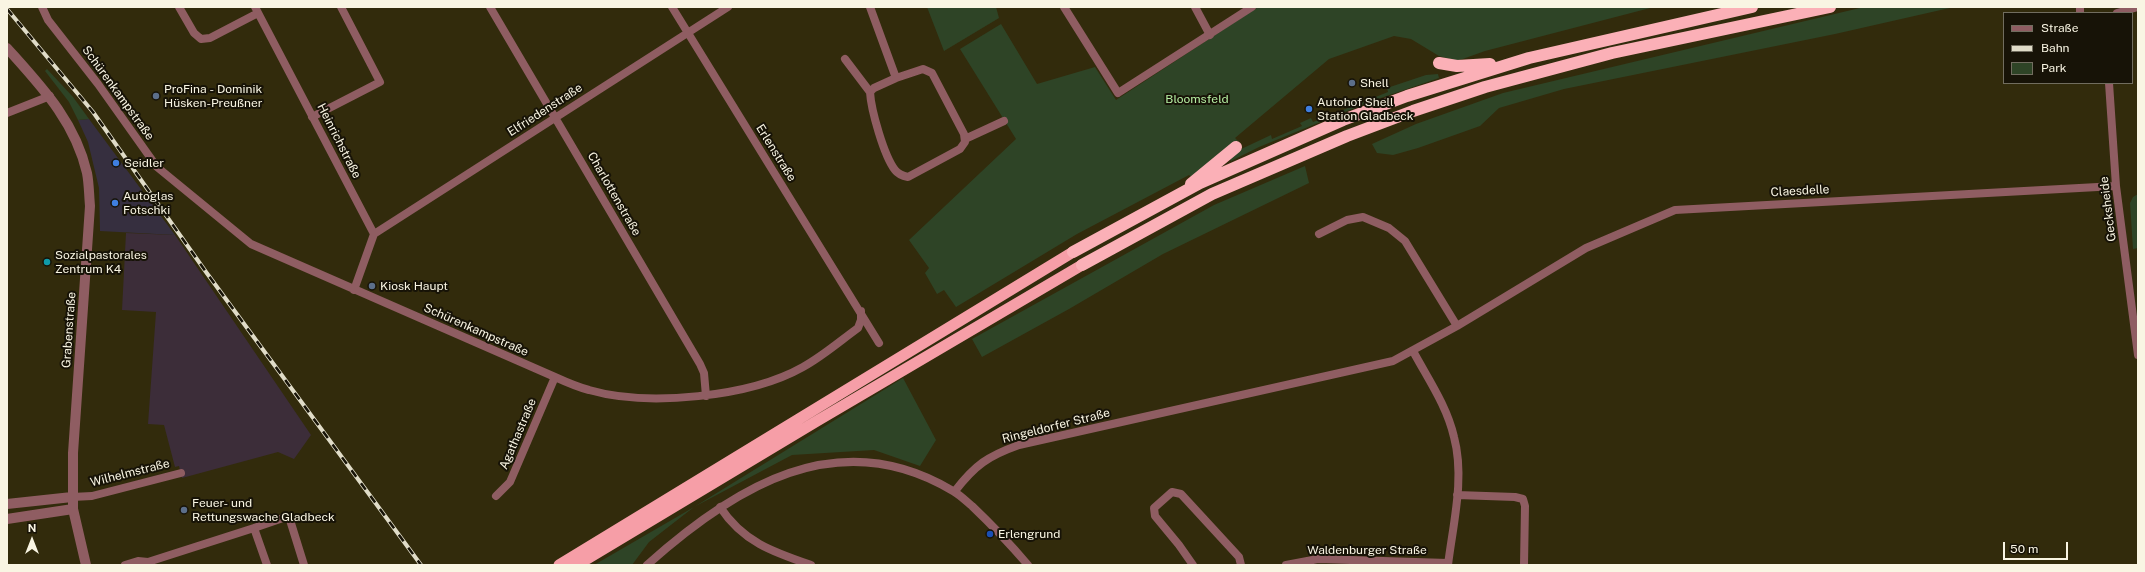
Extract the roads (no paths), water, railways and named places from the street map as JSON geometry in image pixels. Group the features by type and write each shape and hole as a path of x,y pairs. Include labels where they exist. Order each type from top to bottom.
{"highway":[{"path":"559,565 1073,252 1182,193 1343,120 1450,82 1529,58 1752,7"},
{"path":"577,565 817,420 1082,265 1212,194 1347,136 1413,111 1485,87 1612,54 1830,7"},
{"path":"1439,63 1457,66 1529,58"},
{"path":"1182,193 1200,175 1236,147"}],"street":[{"name":"Schürenkampstraße","path":"42,7 48,20 98,84 157,167 251,244 555,377 589,390 622,396 678,398 706,396 745,389 787,375 804,367 858,328 861,320 861,311"},
{"path":"179,7 194,33 201,38 210,38 257,10"},
{"path":"312,117 380,82 341,7"},
{"name":"Charlottenstraße","path":"490,7 700,364 704,373 706,396"},
{"name":"Erlenstraße","path":"672,7 861,311 879,343"},
{"name":"Elfriedenstraße","path":"374,234 728,7"},
{"path":"870,7 896,78"},
{"path":"1064,7 1118,93 1252,7"},
{"path":"1195,7 1210,35"},
{"path":"2120,12 2138,7"},
{"name":"Heinrichstraße","path":"257,10 374,234"},
{"name":"Grabenstraße","path":"7,48 50,96 61,112 78,145 87,174 90,206 73,446 72,497 73,509 86,565"},
{"path":"845,59 870,92 870,101 881,138 893,167 901,175 912,177 960,149 965,139 1004,121"},
{"path":"870,92 874,88 896,78 923,69 930,71 946,96 965,139"},
{"name":"Gecksheide","path":"2109,84 2116,186 2138,355"},
{"path":"7,113 50,96"},
{"name":"Claesdelle","path":"1506,296 1586,248 1675,210 2116,186"},
{"path":"1319,234 1347,220 1363,217 1389,228 1405,241 1457,326"},
{"path":"354,290 374,234"},
{"name":"Ringeldorfer Straße","path":"955,491 969,472 995,453 1019,445 1373,367 1393,361 1457,326 1506,296"},
{"path":"1413,351 1443,405 1454,437 1458,463 1457,495 1448,564"},
{"name":"Agathastraße","path":"496,496 510,482 555,377"},
{"path":"647,565 685,531 720,506 753,487 786,473 817,465 848,462 885,464 921,475 955,491 996,528 1028,565"},
{"name":"Wilhelmstraße","path":"7,504 84,497 181,473"},
{"path":"1193,565 1180,545 1155,516 1154,508 1172,492 1182,494 1239,557 1241,565"},
{"path":"1457,495 1515,497 1523,499 1525,506 1524,565"},
{"name":"Wilhelmstraße","path":"73,509 84,497"},
{"path":"720,506 730,523 762,547 777,554 812,565"},
{"path":"7,519 73,509"},
{"path":"125,565 138,561 149,563 286,518 290,520 304,565"},
{"path":"254,528 267,565"},
{"name":"Waldenburger Straße","path":"1286,565 1318,559 1448,564"}],"railway":[{"path":"7,9 93,112 206,272 421,565"}],"place":[{"name":"Shell","path":"1352,83"},
{"name":"ProFina - Dominik Hüsken-Preußner","path":"156,96"},
{"name":"Autohof Shell Station Gladbeck","path":"1309,109"},
{"name":"Seidler","path":"116,163"},
{"name":"Autoglas Fotschki","path":"115,203"},
{"name":"Sozialpastorales Zentrum K4","path":"47,262"},
{"name":"Kiosk Haupt","path":"372,286"},
{"name":"Feuer- und Rettungswache Gladbeck","path":"184,510"},
{"name":"Erlengrund","path":"990,534"}],"park label":[{"name":"Bloomsfeld","path":"1197,99"}]}
